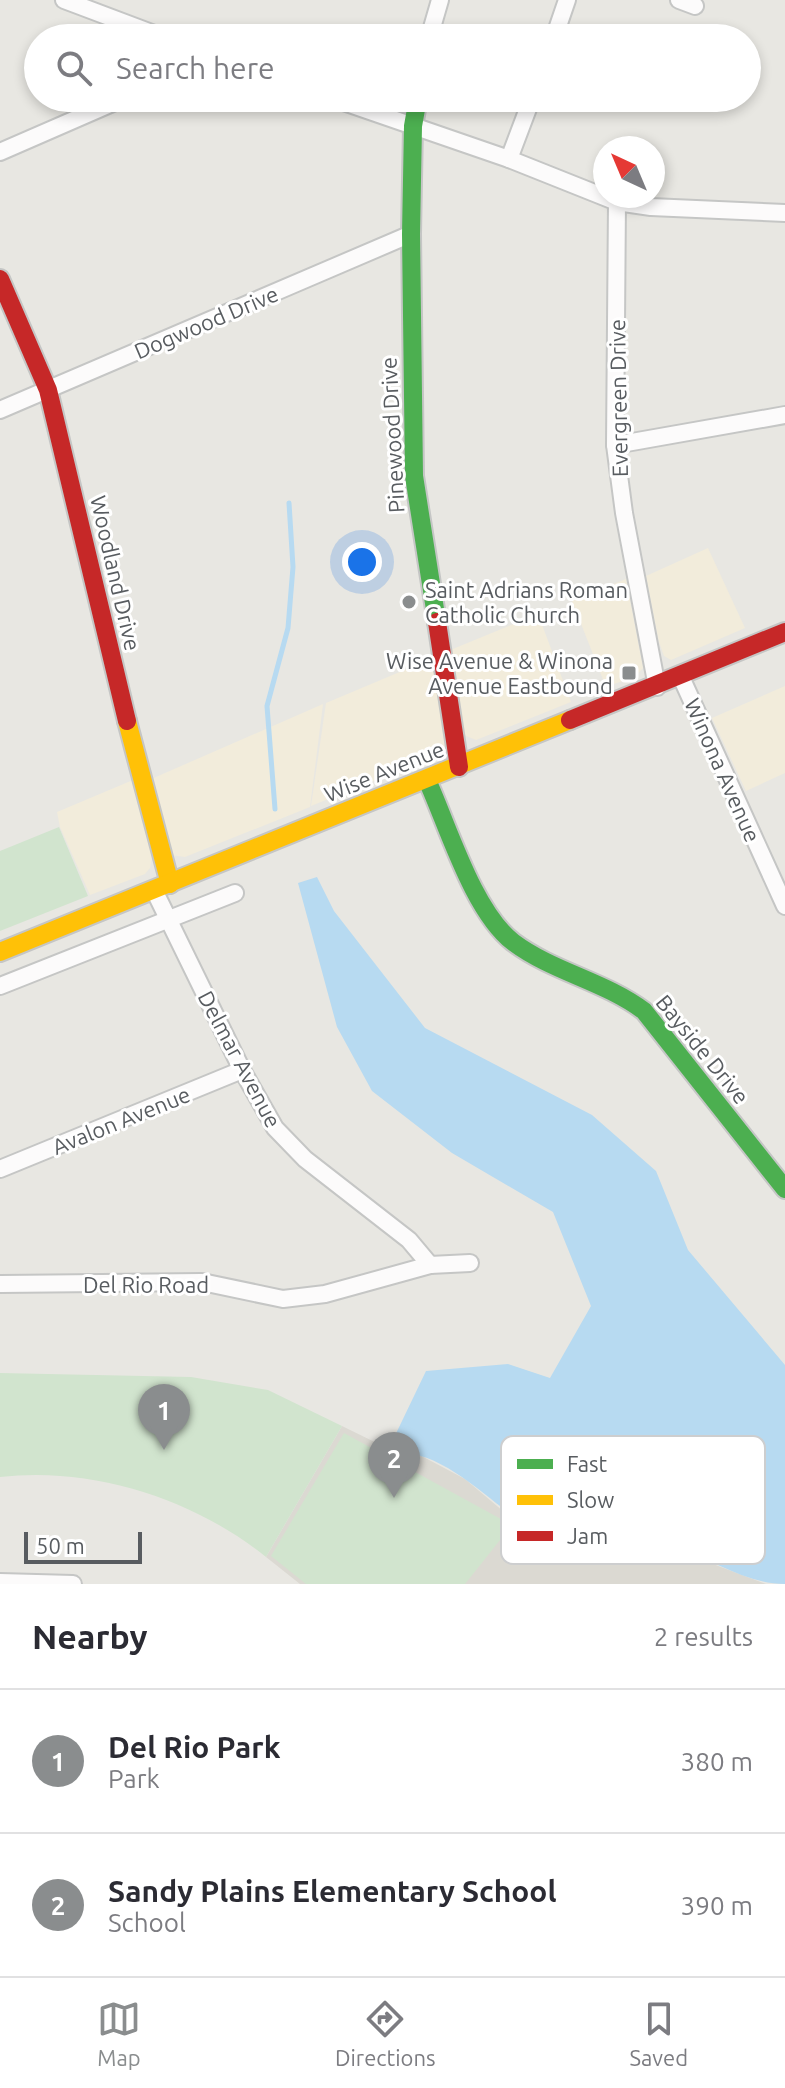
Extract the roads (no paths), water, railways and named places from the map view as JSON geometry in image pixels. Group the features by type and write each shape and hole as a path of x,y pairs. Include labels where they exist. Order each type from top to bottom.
{"street":[{"path":"64,0 128,24"},
{"path":"433,24 440,0"},
{"path":"559,24 567,0"},
{"path":"0,152 92,112"},
{"path":"372,112 509,159 593,192"},
{"name":"Pinewood Drive","path":"416,112 411,234 414,476 459,767"},
{"path":"509,159 527,112"},
{"name":"Evergreen Drive","path":"617,208 615,445 626,527 657,687"},
{"path":"665,208 785,213"},
{"name":"Dogwood Drive","path":"0,410 411,234"},
{"name":"Woodland Drive","path":"0,279 48,390 151,821 162,887"},
{"path":"615,445 785,415"},
{"name":"Wise Avenue","path":"0,952 657,687 785,632"},
{"name":"Winona Avenue","path":"681,677 785,906"},
{"name":"Bayside Drive","path":"427,780 483,903 497,926 513,942 617,990 644,1011 785,1189"},
{"name":"Delmar Avenue","path":"162,887 168,920 268,1119 293,1148 409,1240 430,1265"},
{"path":"0,986 235,893"},
{"name":"Avalon Avenue","path":"0,1169 242,1070"},
{"name":"Del Rio Road","path":"0,1284 202,1282 271,1298 297,1299 430,1265 470,1263"},
{"path":"0,1582 73,1584"}],"water":[{"path":"317,877 334,911 425,1028 592,1115 656,1171 688,1250 785,1365 785,1584 756,1580 716,1564 765,1564 765,1436 501,1436 501,1506 438,1463 417,1455 395,1452 390,1446 426,1371 508,1364 550,1378 591,1306 553,1212 452,1153 372,1091 337,1027 298,883"}],"waterway":[{"path":"275,809 267,706 288,628 293,567 289,503"}],"place":[{"name":"Saint Adrians Roman Catholic Church","path":"409,602"},
{"name":"Wise Avenue & Winona Avenue Eastbound","path":"629,673"},
{"name":"Del Rio Park","path":"164,1450"},
{"name":"Sandy Plains Elementary School","path":"394,1498"}]}
